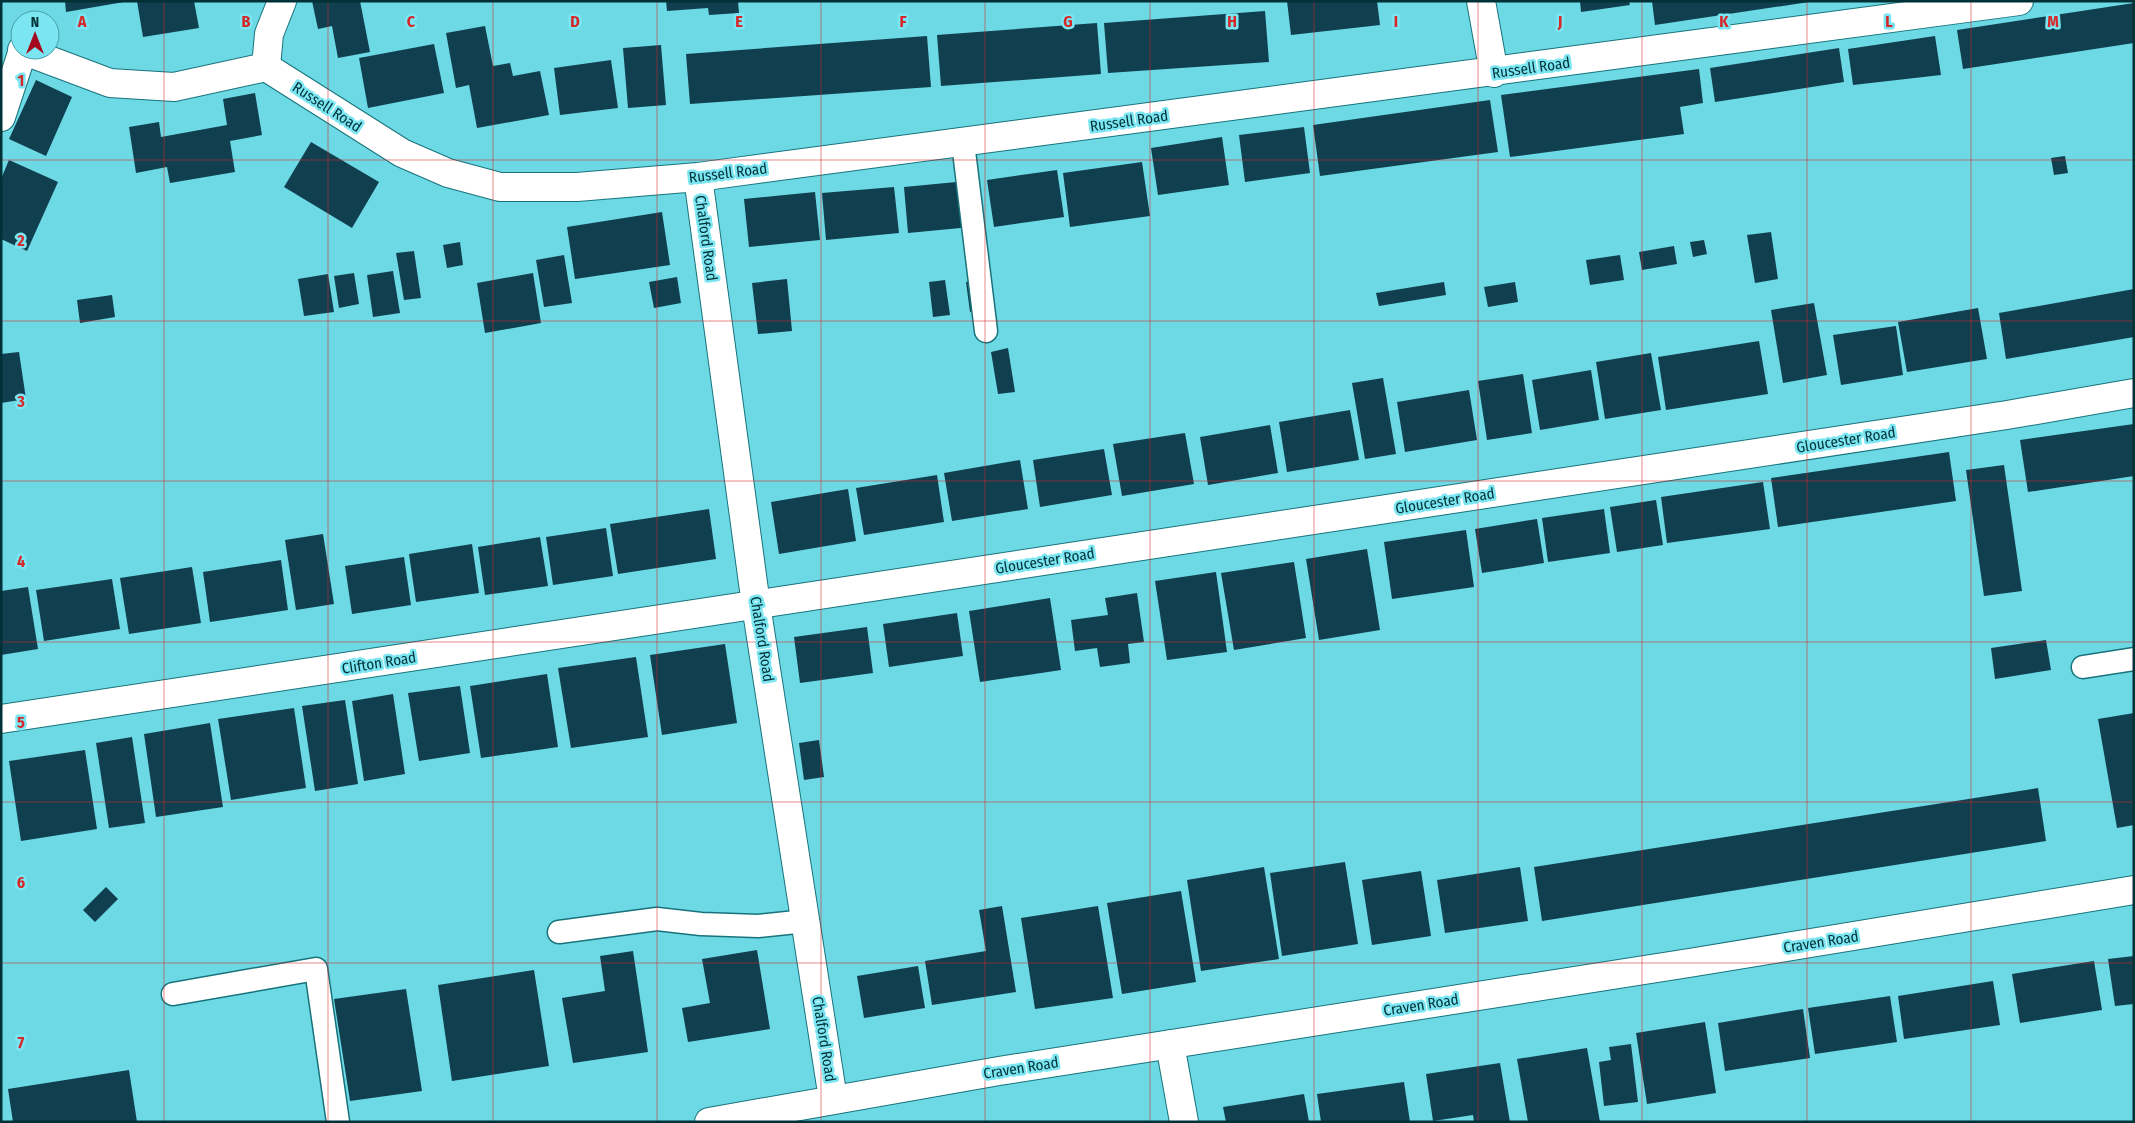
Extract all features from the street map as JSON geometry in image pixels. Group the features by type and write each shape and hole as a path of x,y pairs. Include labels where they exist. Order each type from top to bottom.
{"street":[{"path":"49,60 110,83 174,87 266,67 269,34 282,1"},
{"path":"1481,1 1494,73"},
{"name":"Russell Road","path":"266,67 402,153 448,173 500,187 577,187 698,177 963,143 2019,1"},
{"path":"1,117 19,60"},
{"name":"Chalford Road","path":"698,177 756,605 833,1099"},
{"name":"Gloucester Road","path":"756,605 1997,417 2134,393"},
{"name":"Clifton Road","path":"1,719 756,605"},
{"name":"Craven Road","path":"709,1122 833,1099 1170,1044 1689,963 2134,890"},
{"path":"1170,1044 1184,1122"}],"lane":[{"path":"963,143 986,331"},
{"path":"2083,667 2134,659"},
{"path":"559,932 657,919 701,924 758,926 806,921"},
{"path":"173,994 316,969 338,1122"}],"building":[{"path":"65,1 124,1 124,2 66,12"},
{"path":"137,1 194,1 199,28 143,37"},
{"path":"312,1 360,1 370,52 338,58 332,26 318,29"},
{"path":"666,1 738,1 739,13 709,15 708,8 667,11"},
{"path":"1287,1 1377,1 1380,25 1291,35"},
{"path":"1580,1 1629,1 1630,5 1581,12"},
{"path":"1652,1 1809,1 1809,2 1655,25"},
{"path":"2134,3 2134,43 1963,69 1957,30"},
{"path":"1265,11 1269,62 1108,73 1104,23"},
{"path":"1097,23 1101,74 941,86 937,35"},
{"path":"485,26 493,66 510,63 513,76 540,71 549,115 477,128 469,85 456,88 446,33"},
{"path":"927,36 931,87 690,104 686,54"},
{"path":"1935,36 1941,75 1853,85 1848,49"},
{"path":"434,44 444,93 368,108 359,58"},
{"path":"661,45 666,105 628,108 623,48"},
{"path":"1839,48 1844,82 1715,102 1710,68"},
{"path":"611,60 618,108 560,115 554,68"},
{"path":"1699,69 1703,103 1680,107 1684,134 1510,157 1501,95"},
{"path":"36,80 72,97 46,156 9,139"},
{"path":"255,93 262,135 230,141 235,172 170,183 167,167 136,173 129,127 159,122 161,137 227,125 223,99"},
{"path":"1490,100 1498,152 1320,176 1313,125"},
{"path":"1304,127 1310,173 1245,182 1239,135"},
{"path":"1222,137 1229,185 1158,195 1151,148"},
{"path":"311,142 379,182 352,228 284,187"},
{"path":"2065,156 2068,173 2054,175 2051,158"},
{"path":"9,160 58,182 27,251 1,239 1,179"},
{"path":"1142,162 1150,216 1070,227 1063,173"},
{"path":"1057,170 1064,217 994,227 987,180"},
{"path":"967,181 971,227 908,233 904,187"},
{"path":"894,187 899,233 826,240 822,193"},
{"path":"815,192 820,240 749,247 744,199"},
{"path":"662,212 670,265 575,279 567,227"},
{"path":"1771,232 1778,279 1755,283 1747,235"},
{"path":"1704,240 1707,254 1693,257 1690,242"},
{"path":"460,242 463,265 447,268 443,245"},
{"path":"1674,246 1677,264 1642,270 1639,252"},
{"path":"414,251 421,298 404,300 396,253"},
{"path":"564,255 572,303 544,307 536,260"},
{"path":"1620,255 1624,280 1590,285 1586,260"},
{"path":"393,271 400,313 373,317 367,275"},
{"path":"354,273 359,304 339,308 334,276"},
{"path":"533,273 541,323 485,333 477,283"},
{"path":"328,274 334,312 304,316 298,279"},
{"path":"677,277 681,303 654,308 649,282"},
{"path":"787,279 792,331 758,334 752,283"},
{"path":"945,280 950,315 933,317 929,282"},
{"path":"979,280 983,309 970,312 966,282"},
{"path":"1444,282 1446,295 1379,306 1376,293"},
{"path":"1515,282 1518,302 1488,307 1484,287"},
{"path":"2134,289 2134,337 2006,359 1999,313"},
{"path":"112,295 115,317 80,323 77,300"},
{"path":"1814,303 1827,375 1783,383 1771,310"},
{"path":"1978,308 1987,359 1907,372 1898,322"},
{"path":"1896,326 1903,375 1841,385 1833,335"},
{"path":"1759,341 1768,394 1666,410 1658,357"},
{"path":"1008,348 1015,392 998,394 991,352"},
{"path":"19,352 26,399 1,403 1,354"},
{"path":"1651,353 1661,410 1605,419 1596,362"},
{"path":"1591,370 1599,420 1540,430 1532,380"},
{"path":"1523,374 1532,433 1487,440 1478,381"},
{"path":"1383,378 1396,454 1365,459 1352,383"},
{"path":"1469,390 1477,440 1405,452 1397,402"},
{"path":"1350,410 1359,460 1287,472 1279,422"},
{"path":"2134,424 2134,476 2028,492 2020,440"},
{"path":"1270,425 1278,473 1208,485 1200,437"},
{"path":"1185,433 1194,484 1122,496 1113,444"},
{"path":"1104,449 1112,495 1040,507 1033,460"},
{"path":"1949,452 1956,501 1778,527 1771,478"},
{"path":"1020,460 1028,509 952,521 944,473"},
{"path":"2004,465 2022,591 1984,596 1966,470"},
{"path":"937,475 944,522 864,535 856,488"},
{"path":"1763,482 1770,529 1667,543 1661,497"},
{"path":"848,489 856,541 779,554 771,502"},
{"path":"1656,500 1663,545 1617,552 1610,507"},
{"path":"709,509 716,559 618,574 610,524"},
{"path":"1604,509 1610,553 1548,562 1542,518"},
{"path":"1537,519 1544,563 1482,573 1475,529"},
{"path":"606,528 613,576 553,585 546,537"},
{"path":"1466,530 1474,587 1392,599 1384,542"},
{"path":"323,534 334,604 296,610 285,540"},
{"path":"540,537 548,586 485,595 478,547"},
{"path":"472,544 479,593 416,602 409,554"},
{"path":"1367,549 1380,630 1319,640 1306,559"},
{"path":"404,557 411,605 352,614 345,566"},
{"path":"281,560 288,610 210,622 203,572"},
{"path":"1294,562 1306,638 1234,650 1221,573"},
{"path":"192,567 201,623 129,634 120,578"},
{"path":"1216,572 1227,652 1167,660 1155,581"},
{"path":"112,579 120,629 44,641 36,590"},
{"path":"28,587 38,649 1,655 1,591"},
{"path":"1137,593 1144,642 1128,644 1130,663 1100,667 1097,648 1075,651 1071,620 1108,615 1105,598"},
{"path":"1050,598 1061,670 980,682 969,611"},
{"path":"957,613 963,656 889,667 883,624"},
{"path":"867,627 873,673 800,683 794,637"},
{"path":"2046,640 2051,670 1995,679 1991,648"},
{"path":"725,644 737,723 662,735 650,655"},
{"path":"636,657 648,737 571,748 558,668"},
{"path":"547,674 558,747 481,758 470,686"},
{"path":"460,686 470,753 419,761 408,693"},
{"path":"393,694 405,774 364,781 352,701"},
{"path":"345,700 358,784 315,791 302,706"},
{"path":"294,708 306,788 231,800 218,719"},
{"path":"2134,713 2134,825 2117,828 2098,719"},
{"path":"210,723 223,807 156,817 144,734"},
{"path":"132,737 145,823 109,828 96,743"},
{"path":"819,740 824,777 804,780 799,743"},
{"path":"85,750 97,829 21,841 9,761"},
{"path":"2038,788 2046,841 1542,921 1534,867"},
{"path":"1345,862 1358,944 1282,956 1270,873"},
{"path":"1264,867 1279,959 1201,971 1187,880"},
{"path":"1520,867 1528,921 1445,933 1437,880"},
{"path":"1421,871 1431,936 1372,945 1362,880"},
{"path":"106,887 118,899 95,922 83,910"},
{"path":"1181,891 1196,982 1122,994 1107,903"},
{"path":"1002,906 1016,992 932,1005 925,961 986,951 979,910"},
{"path":"1098,906 1113,998 1035,1009 1021,918"},
{"path":"757,950 770,1029 688,1042 682,1008 710,1003 702,959"},
{"path":"633,951 648,1052 573,1063 562,998 605,991 600,956"},
{"path":"2134,956 2134,1004 2115,1006 2108,959"},
{"path":"2094,961 2102,1010 2020,1023 2012,974"},
{"path":"918,966 925,1008 864,1018 857,976"},
{"path":"534,970 549,1066 452,1081 438,985"},
{"path":"1993,981 2000,1025 1904,1039 1898,996"},
{"path":"406,989 422,1091 350,1101 334,999"},
{"path":"1890,996 1897,1042 1815,1054 1808,1008"},
{"path":"1803,1009 1810,1058 1725,1071 1718,1023"},
{"path":"1705,1022 1716,1093 1647,1104 1636,1033"},
{"path":"1631,1044 1638,1102 1604,1106 1599,1062 1611,1060 1609,1047"},
{"path":"1587,1048 1600,1122 1528,1122 1517,1059"},
{"path":"1500,1063 1510,1122 1474,1122 1473,1115 1433,1121 1426,1074"},
{"path":"129,1070 137,1122 13,1122 8,1089"},
{"path":"1404,1082 1410,1122 1321,1122 1317,1094"},
{"path":"1304,1094 1309,1122 1226,1122 1223,1107"}]}
